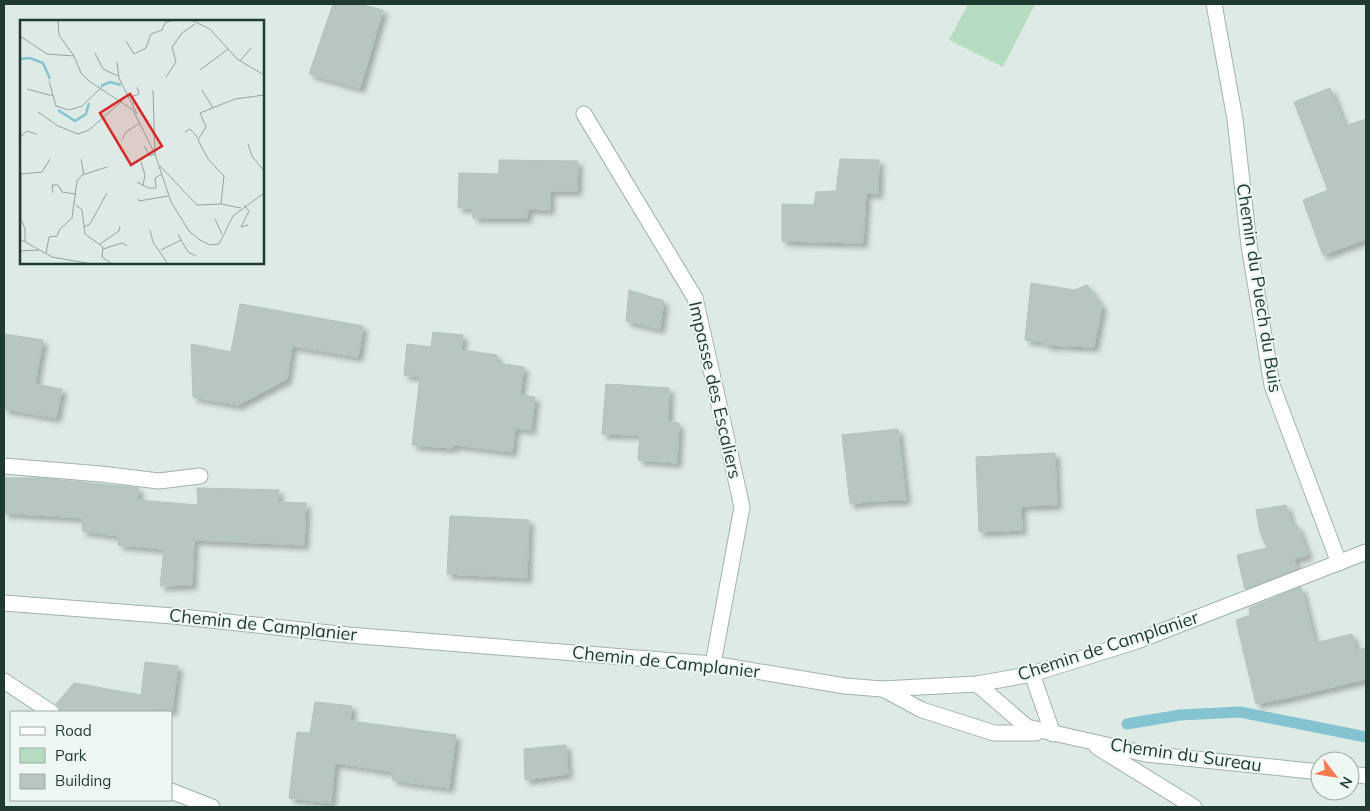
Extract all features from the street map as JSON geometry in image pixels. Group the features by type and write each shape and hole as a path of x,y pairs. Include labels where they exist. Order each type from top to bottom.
{"street":[{"name":"Chemin du Puech du Buis","path":"1214,4 1235,119 1249,246 1272,385 1339,564"},
{"name":"Impasse des Escaliers","path":"584,114 695,298 742,506 713,664"},
{"path":"4,466 158,481 200,476"},
{"name":"Chemin de Camplanier","path":"4,603 173,616 348,635 713,664 845,686 882,689 977,684 1032,674 1137,641 1366,552"},
{"path":"1032,674 1053,734"},
{"path":"4,681 49,711"},
{"name":"Chemin du Sureau","path":"977,684 1026,727 1146,754 1310,771"},
{"name":"Chemin du Sureau","path":"882,689 922,710 994,733 1053,734"},
{"path":"1088,741 1194,807"},
{"path":"172,791 212,807"}],"green space":[{"path":"968,4 1035,4 1003,67 949,40"}],"building":[{"path":"333,4 359,4 383,10 360,88 309,74"},
{"path":"1330,88 1345,126 1366,119 1366,239 1323,255 1303,200 1328,190 1294,102"},
{"path":"840,159 879,160 878,194 866,193 863,243 782,241 782,204 814,205 816,192 836,191"},
{"path":"499,160 578,161 577,191 550,191 550,210 528,209 527,218 473,218 473,208 458,208 459,173 499,174"},
{"path":"1031,283 1074,290 1087,285 1102,306 1094,347 1045,345 1045,342 1025,340"},
{"path":"629,290 664,301 660,329 626,321"},
{"path":"240,304 363,326 358,357 292,346 287,379 238,405 193,397 191,344 231,352"},
{"path":"433,332 463,335 461,350 497,355 497,363 524,367 520,395 535,397 531,430 515,428 512,452 456,445 451,448 412,445 420,377 404,375 407,344 431,347"},
{"path":"4,334 43,340 35,384 62,389 56,418 4,409"},
{"path":"606,384 669,388 668,422 679,423 677,463 638,460 640,435 602,434"},
{"path":"898,429 906,500 850,504 842,435"},
{"path":"1055,453 1057,505 1021,506 1022,530 979,532 976,457"},
{"path":"4,478 41,478 139,488 137,500 198,505 197,488 279,490 278,502 306,503 304,545 194,540 192,585 160,586 164,549 118,545 119,536 82,531 83,518 4,513"},
{"path":"1286,505 1292,526 1297,525 1308,555 1294,559 1297,569 1245,589 1237,555 1267,548 1260,532 1256,510"},
{"path":"450,516 529,520 527,578 447,574"},
{"path":"1301,587 1315,643 1352,634 1356,650 1366,648 1366,679 1256,704 1236,620 1250,615 1249,608"},
{"path":"145,662 178,666 172,711 152,709 152,711 60,711 56,704 74,683 141,695"},
{"path":"315,702 352,706 350,721 456,735 449,788 392,780 393,772 335,763 331,803 289,798 297,732 310,733"},
{"path":"566,745 568,774 525,780 524,749"}],"waterway":[{"path":"1127,724 1180,715 1240,712 1366,737"}]}
